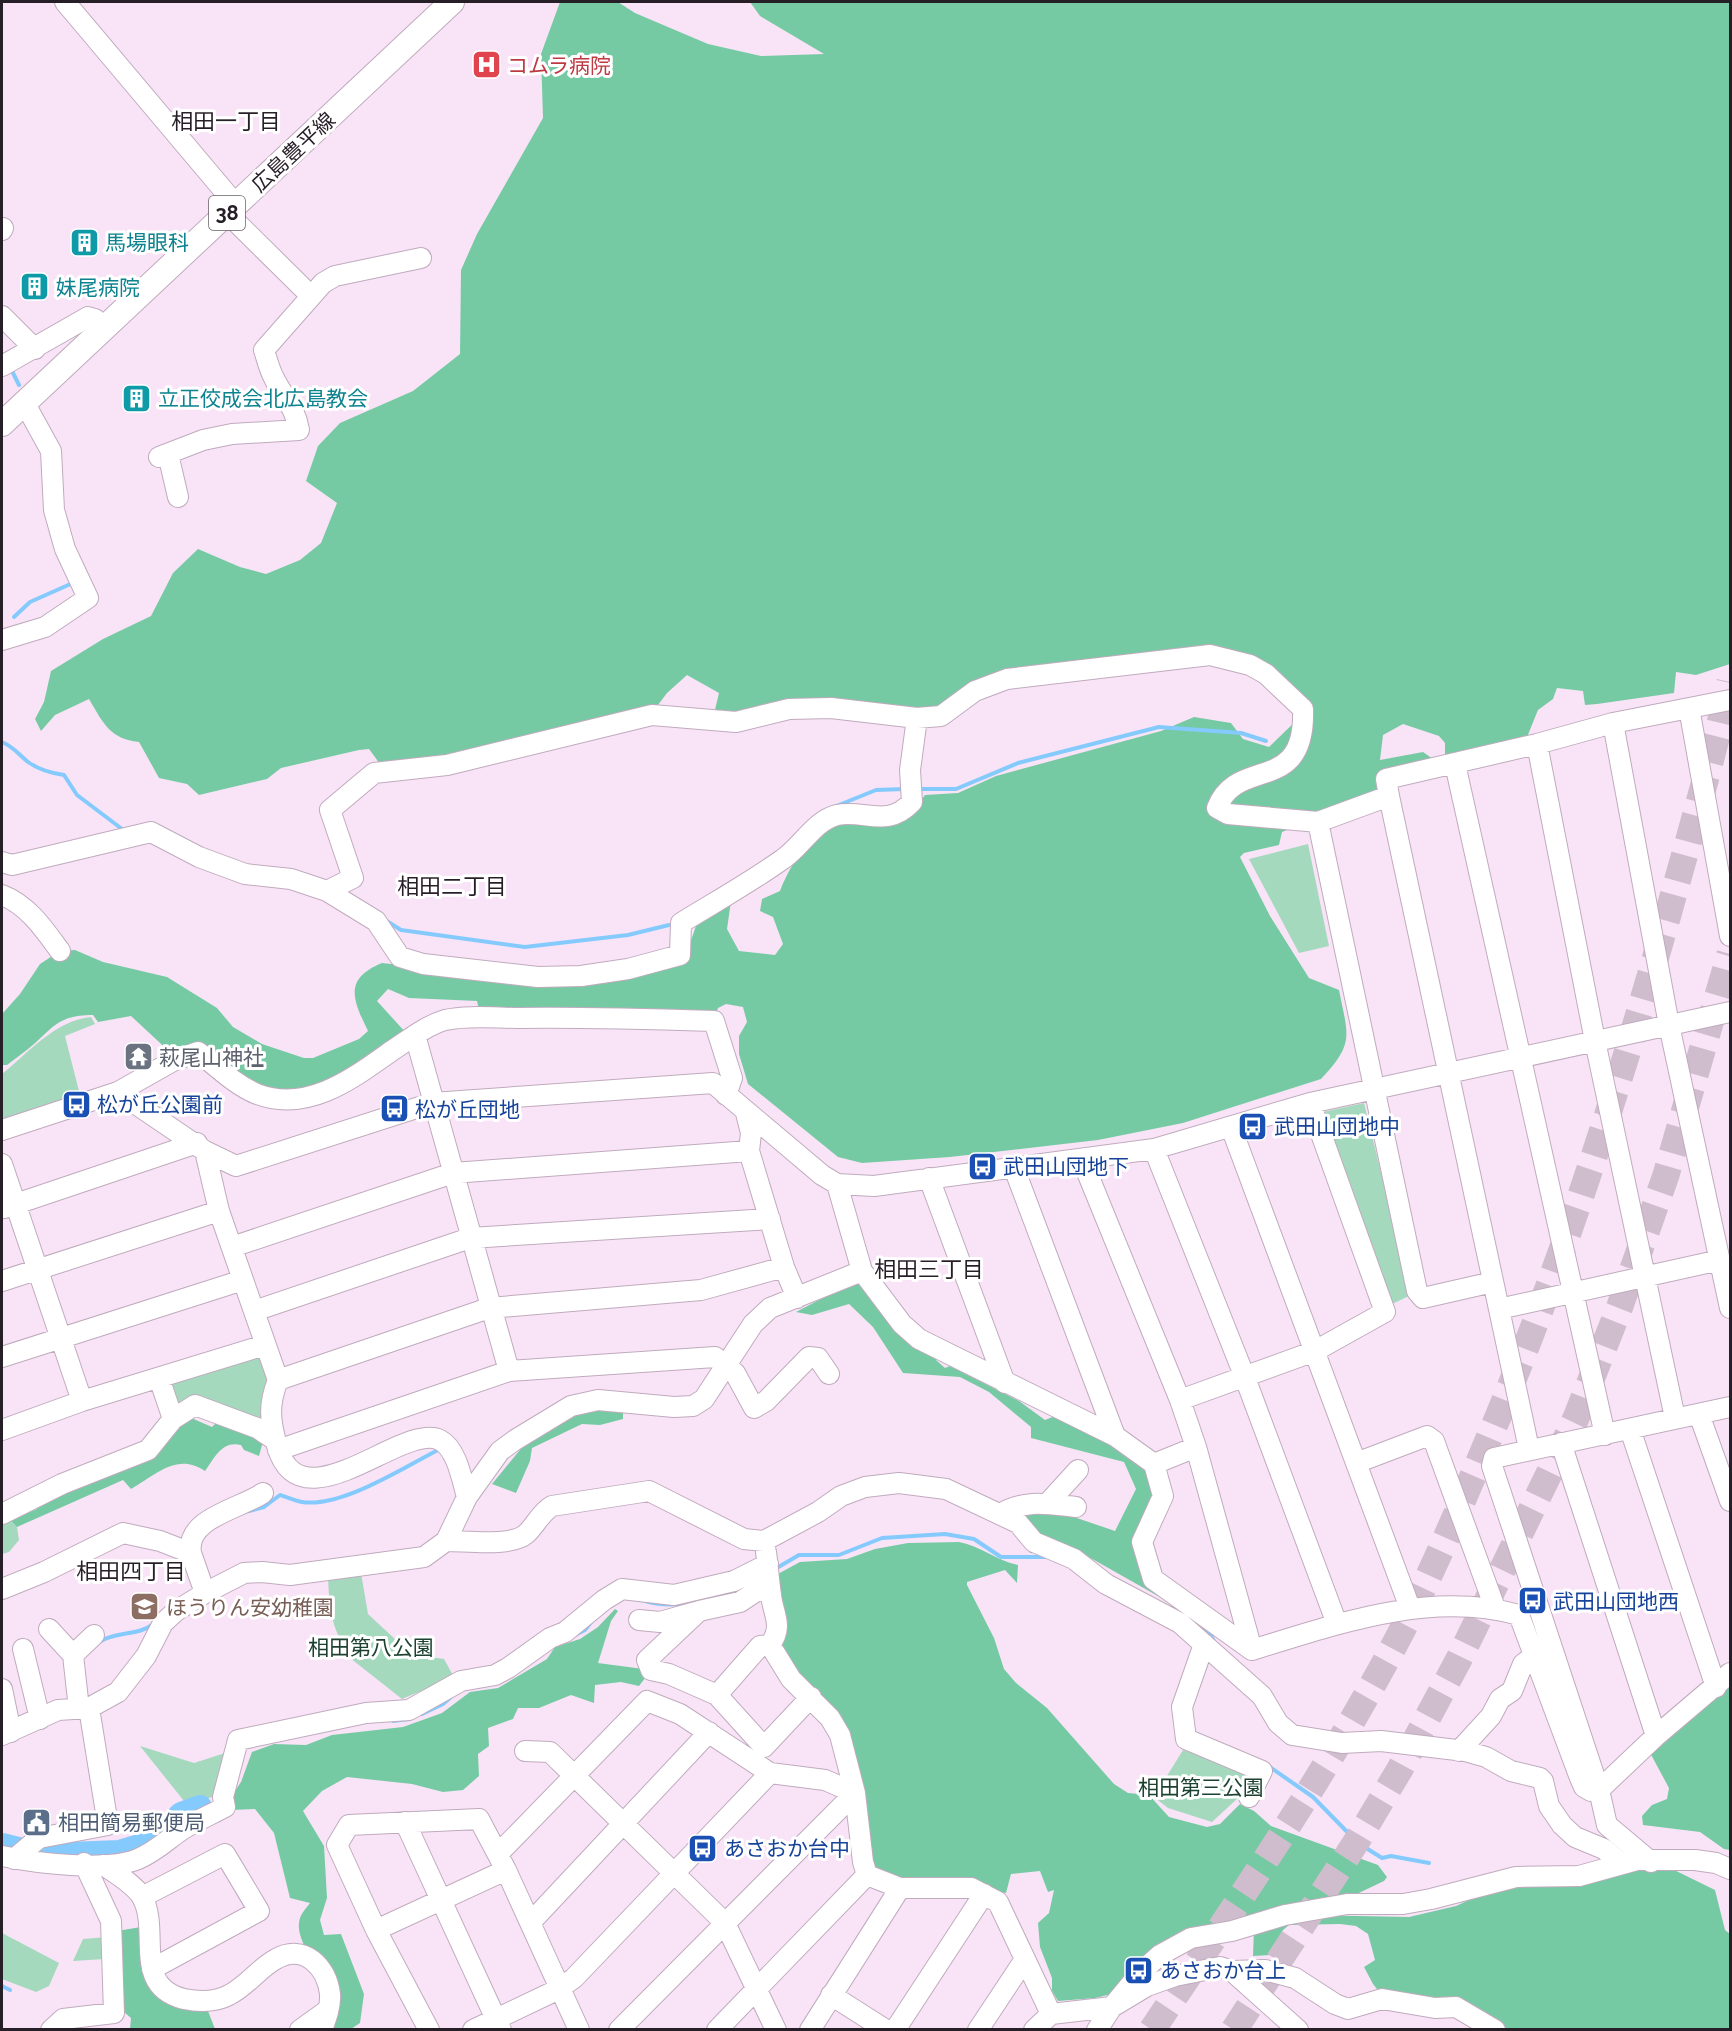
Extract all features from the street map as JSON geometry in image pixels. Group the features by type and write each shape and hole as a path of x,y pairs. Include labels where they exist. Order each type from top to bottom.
{"main road":[{"name":"広島豊平線","path":"2,424 452,2"}],"street":[{"path":"64,2 231,209 311,296"},
{"path":"178,497 164,455 203,440 232,434 299,430 297,416 287,396 274,380 264,350 323,283 335,276 421,258"},
{"path":"2,316 35,349"},
{"path":"2,366 88,317 95,319 104,329"},
{"path":"2,640 45,627 88,598 65,549 54,510 51,451 24,402"},
{"path":"327,891 352,878 330,810 374,773 447,765 652,715 736,722 789,709 831,708 917,718 941,716 975,691 1007,679 1210,655 1228,658 1266,674 1283,688 1303,710 1304,729 1301,742 1291,762 1227,791 1217,808 1228,814 1318,822 1389,796"},
{"path":"1529,1449 1386,779 1537,744 1613,723 1731,700"},
{"path":"1689,708 1731,936"},
{"path":"60,951 41,925 8,898 7,864 151,832 199,857 245,874 291,879 327,891 375,921 400,957 423,964 538,976 581,976 628,969 680,955 681,923 785,858 816,827 838,815 880,818 907,807 912,802 910,770 917,718"},
{"path":"1613,723 1669,1025 1731,1308"},
{"path":"1537,744 1595,1041 1676,1418"},
{"path":"1455,764 1605,1435"},
{"path":"1318,822 1417,1291 1423,1298 1493,1282"},
{"path":"210,1180 236,1166 432,1103 713,1083 822,1175 837,1184 874,1186 1154,1149 1310,1103 1731,1012"},
{"path":"2,1130 118,1092 173,1061 198,1052 239,1084 258,1095 281,1098 327,1092 347,1083 415,1035 447,1020 577,1017 714,1021 732,1078 726,1095"},
{"path":"415,1035 489,1308 509,1371"},
{"path":"118,1092 201,1147 236,1166"},
{"path":"1180,1400 1315,1351 1385,1312 1310,1103"},
{"path":"746,1113 750,1133 749,1151 784,1267 797,1298"},
{"path":"1231,1127 1410,1608"},
{"path":"201,1147 219,1211 278,1380 270,1398 269,1417 277,1445 290,1469 302,1475 321,1476 345,1472 407,1442 426,1436 442,1440 450,1449 467,1497"},
{"path":"8,1207 201,1147"},
{"path":"1154,1149 1244,1375 1337,1624"},
{"path":"232,1247 453,1173 749,1151"},
{"path":"1082,1160 1180,1400 1196,1447 1252,1650"},
{"path":"2,1164 8,1207 39,1270 82,1401"},
{"path":"1014,1168 1115,1436"},
{"path":"929,1178 1005,1383"},
{"path":"837,1184 862,1271 902,1324 919,1339 1115,1436 1154,1464 1163,1496 1142,1542 1153,1579 1252,1650"},
{"path":"2,1281 219,1211"},
{"path":"254,1311 470,1239 770,1219"},
{"path":"1499,1310 1720,1260"},
{"path":"278,1380 489,1308 701,1290 784,1267"},
{"path":"2,1689 6,1734 58,1710 84,1709 118,1692 146,1656 163,1623 176,1611 205,1593 244,1574 262,1572 290,1575 404,1562 424,1557 446,1541 467,1497 500,1451 515,1440 572,1406 598,1400 674,1407 693,1406 704,1399 753,1324 770,1308 862,1271"},
{"path":"2,1357 243,1280"},
{"path":"2,1430 82,1401 265,1345"},
{"path":"277,1445 509,1371 715,1357 735,1373 754,1408 766,1401 808,1357 818,1358 829,1374"},
{"path":"159,1378 173,1419"},
{"path":"2,1514 62,1484 148,1449 173,1419 195,1405 257,1428 277,1445"},
{"path":"1651,1862 1607,1825 1599,1790 1492,1466 1494,1458 1529,1449 1731,1407"},
{"path":"1699,1414 1731,1501"},
{"path":"1630,1429 1716,1687"},
{"path":"1356,1463 1427,1436 1434,1441 1495,1608"},
{"path":"1561,1443 1656,1736"},
{"path":"1154,1464 1196,1447"},
{"path":"1047,1504 1078,1470"},
{"path":"446,1541 512,1542 526,1534 545,1510 552,1506 649,1491 744,1539 764,1541 818,1512 841,1496 865,1487 917,1484 946,1489 1018,1523 1034,1542 1074,1559 1106,1584 1180,1623 1262,1695 1278,1723 1292,1735 1342,1743 1381,1741 1459,1751 1486,1757 1511,1771 1542,1779 1549,1806 1562,1825 1575,1837 1604,1849 1622,1864"},
{"path":"205,1593 189,1544 194,1533 218,1513 248,1503 263,1493"},
{"path":"1000,1514 1015,1505 1047,1504 1076,1507"},
{"path":"2,1589 44,1572 123,1533 160,1541 191,1553"},
{"path":"764,1541 771,1595 779,1625 770,1645"},
{"path":"16,1854 39,1863 93,1864 136,1860 158,1850 180,1831 225,1807 223,1797 238,1740 366,1713 409,1710 461,1681 495,1675 508,1668 550,1638 565,1632 604,1600 622,1589 674,1595 734,1581 768,1564"},
{"path":"639,1620 660,1622 740,1602 761,1588 771,1595"},
{"path":"1252,1650 1337,1624 1410,1608 1495,1608 1519,1615 1584,1787 1599,1790"},
{"path":"699,1611 647,1660 651,1670 669,1674 717,1695 764,1746 811,1697"},
{"path":"16,1854 39,1839 108,1825 73,1655 50,1629"},
{"path":"73,1655 94,1635"},
{"path":"1204,1644 1182,1707 1186,1739 1262,1771 1249,1797"},
{"path":"717,1695 760,1646 770,1645"},
{"path":"770,1645 791,1679 830,1718 840,1736 855,1793 863,1862 867,1875"},
{"path":"23,1649 40,1719"},
{"path":"1459,1751 1491,1716 1500,1699 1512,1691 1523,1664 1535,1655"},
{"path":"1599,1790 1656,1736 1731,1673"},
{"path":"376,1930 440,1900 502,1862 573,1774 647,1701 680,1714 770,1773 825,1780 855,1793"},
{"path":"531,1922 709,1732"},
{"path":"525,1750 550,1752 675,1871 725,1923 776,2030"},
{"path":"473,2030 499,2024 574,1978 770,1773"},
{"path":"619,2030 855,1793"},
{"path":"429,2030 376,1930 337,1845 349,1825 479,1819 531,1922 579,2030"},
{"path":"405,1822 499,2024"},
{"path":"142,1897 225,1854 259,1911 152,1969"},
{"path":"1097,2030 1112,2007 1160,1955 1191,1938 1233,1931 1285,1915 1347,1904 1402,1904 1431,1899 1516,1877 1579,1876 1637,1860 1651,1862 1695,1860 1716,1863 1731,1869"},
{"path":"93,1864 142,1897 154,1977 172,1994 182,1998 208,2001 229,1995 277,1958 285,1955 304,1955 314,1959 322,1971 330,1996 322,2030"},
{"path":"51,2030 63,2019 114,2013 111,1921 93,1864"},
{"path":"867,1875 900,1888 972,1888 998,1902 1052,2013"},
{"path":"717,2030 867,1875"},
{"path":"810,2030 900,1888"},
{"path":"895,2030 984,1894"},
{"path":"978,2030 1025,1959"},
{"path":"1034,2030 1052,2013 1112,2007 1147,1986 1175,1976 1220,1967 1232,1971 1265,1970 1295,1978 1335,2004 1348,2009 1382,1999 1435,2008 1456,2007 1495,2030"},
{"path":"1232,1971 1298,2030"},
{"path":"831,1995 886,2030"},
{"path":"300,2030 328,2010"}],"green space":[{"path":"560,2 618,2 635,13 708,44 761,56 824,54 760,16 750,2 1730,2 1730,664 1696,675 1676,672 1674,693 1597,704 1585,705 1583,691 1557,688 1553,699 1538,710 1525,742 1445,760 1445,743 1439,736 1403,724 1383,735 1380,760 1423,752 1436,761 1381,775 1376,794 1282,832 1279,845 1244,853 1240,857 1270,916 1309,978 1339,990 1346,1029 1344,1047 1332,1067 1321,1079 1183,1123 1098,1140 950,1157 862,1163 838,1157 748,1084 739,1054 739,1036 747,1022 743,1007 726,1004 718,1008 715,1016 479,1010 477,1001 409,998 388,989 377,1001 407,1034 322,1090 260,1091 230,1074 173,1055 131,1016 98,1022 93,1015 66,1019 53,1026 7,1065 2,1065 2,1014 20,994 40,964 60,951 75,950 103,962 167,977 217,1008 233,1027 262,1044 304,1058 313,1058 359,1039 368,1031 358,1010 356,983 370,969 382,963 579,984 684,961 699,917 732,894 727,929 739,951 775,955 783,944 773,917 760,911 762,899 780,891 804,849 817,836 832,827 869,816 915,809 925,795 958,793 996,776 1161,731 1194,717 1231,723 1243,739 1269,747 1301,716 1267,669 1246,656 1232,651 1214,649 1067,669 938,711 735,719 714,714 719,693 687,675 667,693 655,709 445,756 380,764 369,749 359,750 281,768 267,779 199,795 187,784 159,778 139,742 121,737 108,728 89,699 55,715 41,731 35,719 44,702 51,671 103,639 151,616 173,573 198,549 240,567 266,574 300,560 321,543 337,503 306,481 318,446 340,423 413,391 460,354 461,270 477,234 543,118 541,54"},
{"path":"1308,844 1329,946 1299,953 1249,859"},
{"path":"91,1017 95,1024 65,1036 80,1095 2,1119 2,1074 54,1031 78,1019"},
{"path":"1364,1103 1411,1295 1388,1306 1318,1113"},
{"path":"861,1278 940,1356 936,1360 945,1368 950,1366 1019,1401 1045,1420 1055,1416 1152,1465 1155,1496 1136,1541 1188,1613 1087,1556 1075,1553 1030,1553 1019,1533 1019,1508 1074,1517 1115,1531 1136,1489 1124,1462 1031,1438 1031,1427 989,1392 960,1377 903,1373 873,1327 849,1304 812,1315 796,1312"},
{"path":"266,1352 275,1376 269,1430 195,1401 174,1413 164,1382"},
{"path":"579,1410 623,1412 623,1419 600,1425 582,1424 532,1448 530,1461 516,1493 492,1484 524,1445"},
{"path":"189,1417 212,1427 220,1419 264,1438 259,1456 244,1450 241,1445 229,1445 216,1455 205,1471 195,1466 176,1465 158,1472 131,1489 123,1480 17,1527 10,1520 37,1509 36,1501 90,1476 175,1423"},
{"path":"5,1516 17,1527 19,1540 9,1552 2,1554 2,1517"},
{"path":"959,1542 1018,1565 1017,1583 1005,1570 967,1582 967,1585 994,1638 1004,1669 1016,1683 1047,1708 1114,1784 1128,1793 1149,1795 1169,1817 1207,1827 1220,1824 1240,1804 1254,1811 1271,1826 1378,1865 1387,1877 1384,1881 1342,1901 1265,1913 1172,1937 1155,1949 1116,1993 1095,1998 1058,2001 1052,1991 1052,1978 1040,1947 1038,1923 1049,1913 1054,1890 1048,1892 1040,1871 1011,1874 1006,1893 879,1877 869,1864 849,1761 776,1645 776,1575 800,1562 847,1559 875,1549 908,1543"},
{"name":"相田第八公園","path":"361,1573 368,1614 411,1654 444,1659 454,1677 402,1699 345,1654 349,1651 334,1625 328,1575"},
{"path":"615,1609 618,1611 611,1621 598,1663 651,1670 639,1686 621,1682 595,1685 594,1703 571,1695 539,1708 518,1708 513,1719 488,1728 489,1746 478,1754 479,1776 463,1790 443,1792 412,1784 347,1777 322,1791 303,1811 324,1846 327,1898 320,1920 324,1935 341,1934 364,1994 360,2023 351,2029 327,2029 334,1995 306,1950 299,1931 300,1917 310,1903 290,1898 274,1833 255,1809 232,1810 229,1800 241,1782 252,1752 274,1744 306,1745 332,1735 403,1727 442,1713 470,1692 498,1688 547,1659 555,1647 580,1639 598,1627"},
{"path":"1730,1679 1730,1850 1724,1849 1700,1832 1643,1825 1642,1816 1652,1805 1667,1799 1669,1788 1648,1749"},
{"path":"140,1746 194,1763 225,1753 217,1795 188,1806"},
{"name":"相田第三公園","path":"1183,1750 1252,1772 1238,1798 1212,1822 1168,1808 1154,1797"},
{"path":"1666,1866 1715,1890 1725,1930 1730,1934 1730,2029 1501,2029 1381,1994 1364,1967 1375,1960 1368,1934 1356,1926 1289,1925 1283,1930 1270,1955 1253,1956 1254,1929 1307,1915 1409,1917 1456,1906 1499,1886"},
{"path":"141,1927 150,1983 190,2010 208,2011 215,2029 130,2029 131,2018 118,2007 117,1931"},
{"path":"2,1933 59,1963 49,1986 36,1992 2,1979"},
{"path":"107,1937 105,1959 73,1961 83,1939"}],"waterway":[{"path":"11,369 19,385"},
{"path":"14,617 30,602 75,582"},
{"path":"918,789 956,789 1018,763 1159,727 1241,733 1266,741"},
{"path":"2,742 36,767 64,775 77,795 126,832"},
{"path":"834,807 876,790 905,789"},
{"path":"385,920 401,930 525,947 628,935 669,925"},
{"path":"249,1511 264,1507 280,1495 302,1502 318,1502 354,1493 440,1449"},
{"path":"775,1569 799,1555 839,1555 882,1538 945,1534 974,1539 1001,1557 1048,1557"},
{"path":"642,1600 669,1605 697,1602 751,1584"},
{"path":"575,1635 585,1630 592,1621"},
{"path":"99,1642 113,1636 141,1630 153,1624"},
{"path":"1197,1626 1210,1634 1215,1643"},
{"path":"422,1714 443,1704 451,1697"},
{"path":"393,1721 409,1719"},
{"path":"1267,1765 1313,1797 1358,1843 1382,1858 1391,1856 1429,1863"},
{"path":"2,1845 43,1855 119,1852 153,1842 181,1814 200,1807"},
{"path":"2,1986 10,1990"}],"tunnel":[{"path":"1152,2030 1280,1838 1369,1691 1411,1613 1462,1502 1547,1293 1591,1167 1669,911 1730,682"},
{"path":"1234,2030 1358,1839 1400,1769 1459,1659 1576,1418 1620,1306 1666,1175 1730,954"}],"place":[{"name":"コムラ病院","path":"486,65"},
{"name":"馬場眼科","path":"84,242"},
{"name":"妹尾病院","path":"35,287"},
{"name":"立正佼成会北広島教会","path":"137,398"},
{"name":"萩尾山神社","path":"138,1057"},
{"name":"松が丘公園前","path":"76,1104"},
{"name":"松が丘団地","path":"394,1109"},
{"name":"武田山団地中","path":"1253,1126"},
{"name":"武田山団地下","path":"982,1166"},
{"name":"武田山団地西","path":"1532,1601"},
{"name":"ほうりん安幼稚園","path":"145,1607"},
{"name":"相田簡易郵便局","path":"37,1822"},
{"name":"あさおか台中","path":"703,1848"},
{"name":"あさおか台上","path":"1139,1970"}],"district":[{"name":"相田一丁目","path":"226,121"},
{"name":"相田二丁目","path":"452,886"},
{"name":"相田三丁目","path":"929,1269"},
{"name":"相田四丁目","path":"131,1571"}]}
